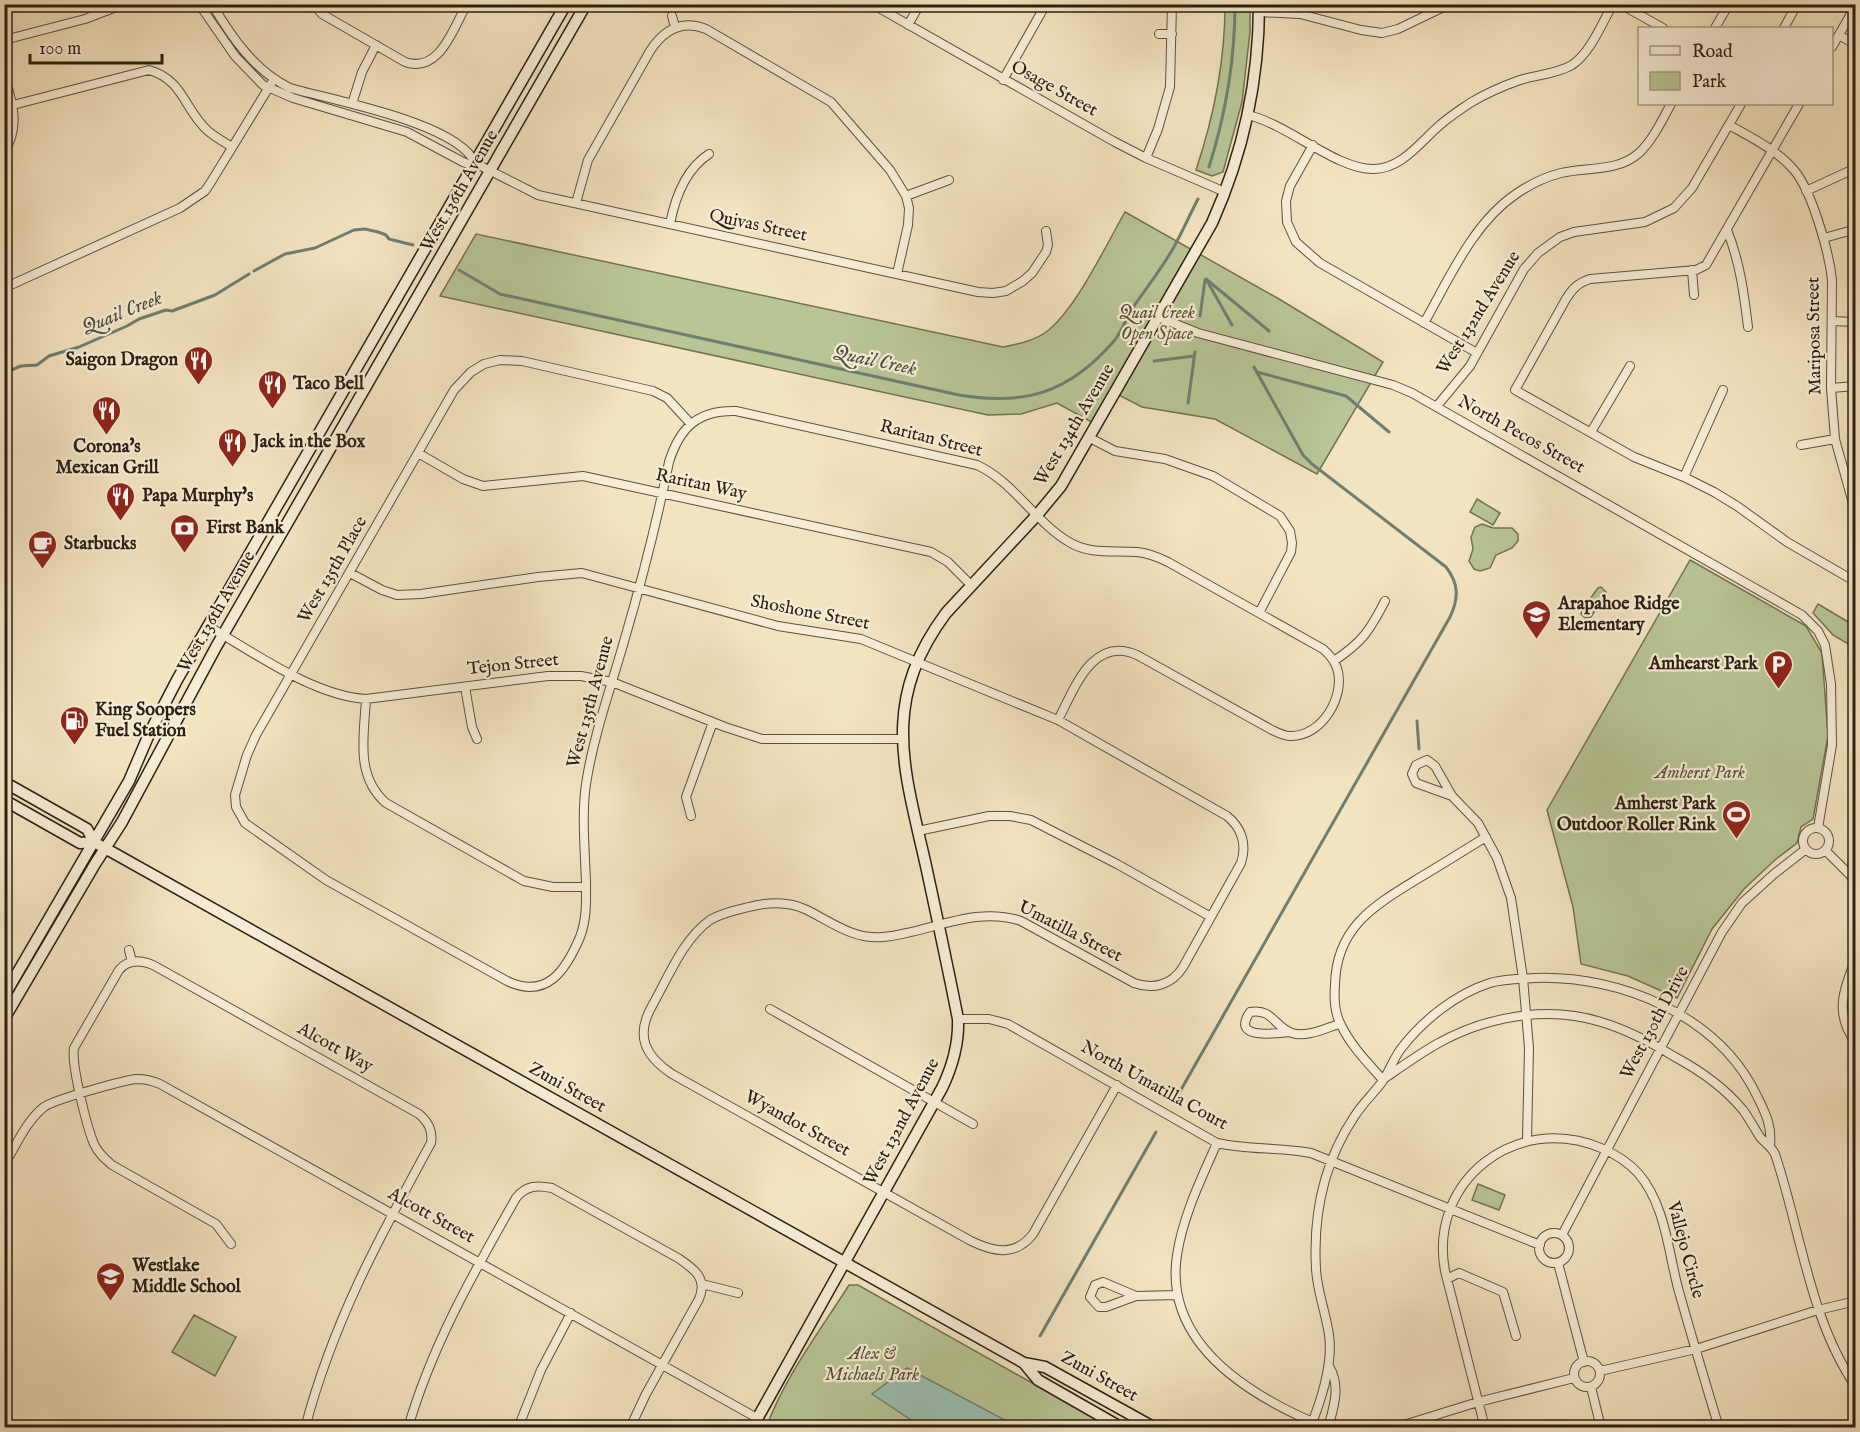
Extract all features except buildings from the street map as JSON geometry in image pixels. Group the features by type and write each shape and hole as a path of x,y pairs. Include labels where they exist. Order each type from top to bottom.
{"main road":[{"name":"West 136th Avenue","path":"4,996 129,781 162,707 567,4"},
{"name":"West 136th Avenue","path":"4,1019 144,783 178,713 586,4"},
{"name":"West 134th Avenue","path":"916,663 934,629 1061,486 1212,223 1225,192 1248,115 1257,60 1259,8"},
{"name":"West 132nd Avenue","path":"754,1423 934,1101 954,1058 958,1019 904,770 902,739 906,698 916,663"},
{"name":"Zuni Street","path":"4,782 87,829 94,842"},
{"name":"Zuni Street","path":"4,800 80,843 94,842 105,848 843,1262 1024,1364 1038,1380 1122,1428"},
{"name":"Zuni Street","path":"1024,1364 1045,1367 1155,1428"}],"street":[{"path":"4,40 85,19 123,4"},
{"name":"Quivas Street","path":"199,4 235,56 267,88 407,132 463,162 475,163"},
{"name":"Quivas Street","path":"212,4 254,63 274,79 290,88 429,127 468,151 475,163 531,192 978,292 993,293 1013,288 1023,281 1034,270 1048,245 1046,231"},
{"path":"313,4 322,14 414,65 423,64 438,55 467,4"},
{"name":"Osage Street","path":"872,4 1003,80 1146,158 1225,192"},
{"path":"908,25 920,4"},
{"path":"1003,80 1046,4"},
{"path":"1146,158 1158,129 1170,87 1172,4"},
{"path":"1259,8 1300,14 1361,30 1382,33 1398,29 1450,4"},
{"path":"1248,115 1270,122 1341,160 1361,167 1380,168 1395,164 1406,157 1443,122 1471,102 1520,80 1571,65 1588,47 1613,4"},
{"path":"1620,4 1661,27"},
{"path":"1716,27 1729,4"},
{"path":"1785,27 1797,4"},
{"path":"1833,45 1856,5"},
{"path":"672,16 675,27"},
{"path":"576,203 591,153 657,40 675,27 693,25 706,29 836,106 890,170 906,196 909,208 908,225 897,274"},
{"path":"1160,34 1172,34"},
{"path":"1839,35 1856,45"},
{"path":"352,104 362,72 376,45"},
{"path":"13,105 149,70 162,74 174,83 207,130 232,147"},
{"path":"4,75 13,105 14,131 4,152"},
{"path":"4,288 180,208 205,190 274,79"},
{"path":"1424,323 1478,230 1493,212 1539,180 1561,173 1616,166 1633,158 1650,140 1670,105"},
{"name":"West 132nd Avenue","path":"1437,406 1464,375 1524,269 1538,253 1560,237 1574,232 1645,222 1674,208 1692,188 1740,105"},
{"path":"1799,105 1706,265 1692,270 1590,279 1580,282 1566,299 1515,390 1634,457 1684,477 1737,506 1794,547 1856,582"},
{"name":"Mariposa Street","path":"1729,125 1773,150 1795,171 1806,191 1824,238 1832,280 1831,388 1835,439 1856,514"},
{"path":"1313,145 1288,194 1286,214 1293,238 1320,263 1477,353"},
{"path":"670,224 677,196 694,165 709,154"},
{"path":"1806,191 1856,168"},
{"path":"906,196 949,180"},
{"path":"1824,238 1856,229"},
{"path":"1727,230 1742,278 1748,327"},
{"path":"1692,270 1694,295"},
{"name":"North Pecos Street","path":"1158,317 1198,333 1393,385 1437,406 1794,609 1810,622 1821,636 1827,654 1833,728 1818,828"},
{"path":"1832,321 1856,322"},
{"name":"West 135th Place","path":"541,986 528,988 507,981 341,889 256,833 245,823 236,807 236,787 256,735 418,453 465,376 484,364 500,360 514,360 653,391 667,398 691,424"},
{"path":"1591,432 1630,366"},
{"path":"1831,388 1856,386"},
{"path":"1684,477 1723,390"},
{"name":"Raritan Street","path":"691,424 710,414 736,411 977,465 997,477 1062,537 1077,546 1095,550 1152,555 1323,649 1334,661"},
{"name":"West 135th Avenue","path":"541,986 548,983 559,972 580,936 585,916 586,781 639,588 669,462 676,442 691,424"},
{"path":"1090,438 1123,454 1165,459 1202,471 1280,516 1290,531 1292,552 1259,613"},
{"path":"1801,445 1835,439"},
{"name":"Raritan Way","path":"418,453 463,479 483,486 578,476 931,552 948,562 971,585"},
{"name":"Shoshone Street","path":"350,573 382,590 397,595 421,594 576,573 596,576 778,626 861,639 1058,720 1233,820 1242,836 1243,856 1211,917"},
{"path":"1058,720 1085,670 1100,656 1115,651 1127,651 1284,735 1297,736 1311,731 1329,711 1338,692 1338,673 1334,661 1365,636 1385,601"},
{"name":"Tejon Street","path":"208,626 332,694 366,699 557,675 581,676 612,682 752,737 774,740 902,739"},
{"path":"465,687 472,727 477,739"},
{"path":"366,699 364,769 372,788 386,802 524,881 553,887 586,887"},
{"path":"691,816 686,797 713,722"},
{"path":"1452,796 1416,783 1412,774 1416,765 1423,760 1430,762 1452,796 1478,823 1500,866 1511,898 1527,1015 1529,1048 1527,1140"},
{"path":"918,831 989,816 1010,816 1031,820 1211,917"},
{"path":"1818,828 1825,832 1829,839 1826,850 1815,854 1806,849 1804,837 1810,830 1818,828"},
{"path":"1383,1080 1362,1057 1340,1023 1334,992 1336,967 1343,945 1356,924 1383,900 1486,837"},
{"name":"West 130th Drive","path":"1562,1235 1722,932 1743,903 1774,874 1806,849"},
{"path":"1826,850 1856,881"},
{"name":"Umatilla Street","path":"644,1041 645,1019 683,951 698,931 709,921 723,914 760,904 787,904 808,910 851,933 875,938 985,916 1013,919 1136,984 1157,986 1173,980 1184,967 1211,917"},
{"path":"129,950 132,962 122,966 119,970 74,1048 73,1059 94,1142 100,1155 112,1165 216,1224 231,1244"},
{"path":"1856,959 1841,1000 1844,1021 1856,1043"},
{"name":"Alcott Way","path":"132,962 145,962 153,965 419,1114 435,1128 431,1143 371,1254 346,1307 322,1370 305,1428"},
{"path":"1311,1425 1329,1366 1329,1336 1316,1269 1315,1238 1322,1191 1331,1161 1353,1118 1383,1080 1399,1051 1419,1027 1466,993 1491,982 1523,978 1574,979 1597,982 1624,990 1678,1014 1701,1029 1722,1047 1742,1069 1754,1088 1769,1122 1772,1132 1770,1145"},
{"path":"770,1009 973,1124"},
{"path":"1290,1032 1268,1015 1258,1011 1250,1012 1245,1019 1250,1032 1256,1034 1290,1032 1303,1034 1340,1023"},
{"path":"1383,1080 1435,1045 1467,1030 1499,1020 1527,1015 1564,1014 1600,1021 1632,1034 1697,1069 1721,1087 1743,1111 1761,1138 1770,1145 1779,1165 1818,1310 1833,1347 1856,1387"},
{"name":"North Umatilla Court","path":"958,1019 989,1019 1008,1024 1217,1143 1253,1149 1285,1148 1311,1153 1540,1245"},
{"name":"Wyandot Street","path":"644,1041 651,1056 672,1074 983,1247 997,1251 1009,1251 1022,1245 1033,1234 1117,1085"},
{"name":"Alcott Street","path":"81,1094 139,1079 160,1084 662,1364 754,1423"},
{"path":"4,1165 35,1116 44,1107 52,1102 81,1094"},
{"name":"Vallejo Circle","path":"1485,1428 1447,1279 1443,1245 1450,1207 1468,1179 1486,1161 1527,1140 1540,1137 1568,1139 1605,1150 1632,1167 1653,1196 1661,1215 1675,1275 1719,1428"},
{"path":"1217,1143 1192,1199 1180,1239 1176,1265 1177,1294 1194,1335 1213,1360 1232,1377 1311,1425 1327,1428 1335,1402 1336,1389 1335,1377 1329,1366"},
{"path":"529,1177 531,1186"},
{"path":"408,1428 443,1334 516,1198 523,1190 531,1186 552,1188 678,1258 697,1272 702,1284 699,1299 662,1364 630,1428"},
{"path":"1555,1233 1562,1235 1569,1244 1567,1256 1558,1263 1551,1263 1544,1259 1540,1252 1540,1245 1548,1235 1555,1233"},
{"path":"1558,1263 1584,1362"},
{"path":"1447,1279 1459,1273 1503,1292 1516,1336"},
{"path":"1136,1296 1103,1282 1095,1285 1090,1297 1099,1307 1106,1307 1136,1296 1177,1294"},
{"path":"702,1284 738,1293"},
{"path":"1600,1371 1696,1349 1818,1310 1856,1301"},
{"path":"518,1428 541,1370 571,1313"},
{"path":"1584,1362 1595,1364 1600,1371 1599,1379 1591,1387"},
{"path":"1584,1362 1575,1370 1574,1378 1580,1385 1591,1387"},
{"path":"1394,1428 1478,1402 1574,1378"},
{"path":"1591,1387 1600,1428"}],"green space":[{"path":"1225,5 1250,5 1250,32 1242,102 1223,172 1212,176 1196,170 1208,129 1221,68"},
{"name":"Quail Creek Open Space","path":"1125,212 1279,299 1383,362 1317,474 1215,419 1142,407 1115,393 1097,425 1057,403 1021,414 988,415 440,296 476,234 1003,347 1036,338 1057,322 1079,294"},
{"path":"1477,499 1500,513 1493,525 1470,512"},
{"path":"1482,524 1493,528 1512,528 1518,534 1518,541 1512,548 1496,555 1490,568 1480,571 1474,569 1469,561 1473,549 1471,537 1475,527"},
{"name":"Amherst Park","path":"1690,560 1806,626 1822,653 1828,736 1813,819 1801,827 1797,843 1744,889 1712,929 1677,998 1628,976 1581,964 1573,907 1547,810"},
{"path":"1601,587 1606,592 1591,617 1585,618 1581,614 1582,610"},
{"path":"1818,604 1855,626 1855,648 1833,635 1813,613"},
{"path":"1478,1184 1505,1195 1499,1210 1472,1200"},
{"name":"Alex & Michaels Park","path":"849,1285 858,1285 1112,1428 766,1428 793,1372"},
{"path":"194,1315 236,1337 215,1376 172,1352"}],"water":[{"path":"907,1368 1018,1427 913,1427 911,1420 872,1394"}],"waterway":[{"name":"Quail Creek","path":"1209,167 1228,87 1235,4"},
{"name":"Quail Creek","path":"459,270 500,294 959,395 1005,399 1044,392 1063,384 1097,359 1117,337 1132,309 1178,239 1198,199"},
{"name":"Quail Creek","path":"254,271 285,254 315,248 354,230 365,229 378,232 389,239 413,245"},
{"name":"Quail Creek","path":"4,373 21,366 37,365 49,356 79,347 139,319 166,310 172,311 215,295 249,274"},
{"path":"1232,325 1206,279 1269,331"},
{"path":"1200,316 1205,280"},
{"path":"1188,403 1195,352"},
{"path":"1154,361 1194,356"},
{"path":"1178,1095 1450,617 1456,597 1455,585 1446,567 1303,455 1254,367"},
{"path":"1257,372 1346,396 1389,432"},
{"path":"1417,721 1419,749"},
{"path":"1040,1336 1156,1132"}],"place":[{"name":"Saigon Dragon","path":"199,386"},
{"name":"Taco Bell","path":"272,410"},
{"name":"Corona's Mexican Grill","path":"107,436"},
{"name":"Jack in the Box","path":"232,468"},
{"name":"Papa Murphy's","path":"121,522"},
{"name":"First Bank","path":"185,554"},
{"name":"Starbucks","path":"43,570"},
{"name":"Arapahoe Ridge Elementary","path":"1537,640"},
{"name":"Amhearst Park","path":"1779,690"},
{"name":"King Soopers Fuel Station","path":"74,746"},
{"name":"Amherst Park Outdoor Roller Rink","path":"1737,840"},
{"name":"Westlake Middle School","path":"111,1302"}]}
